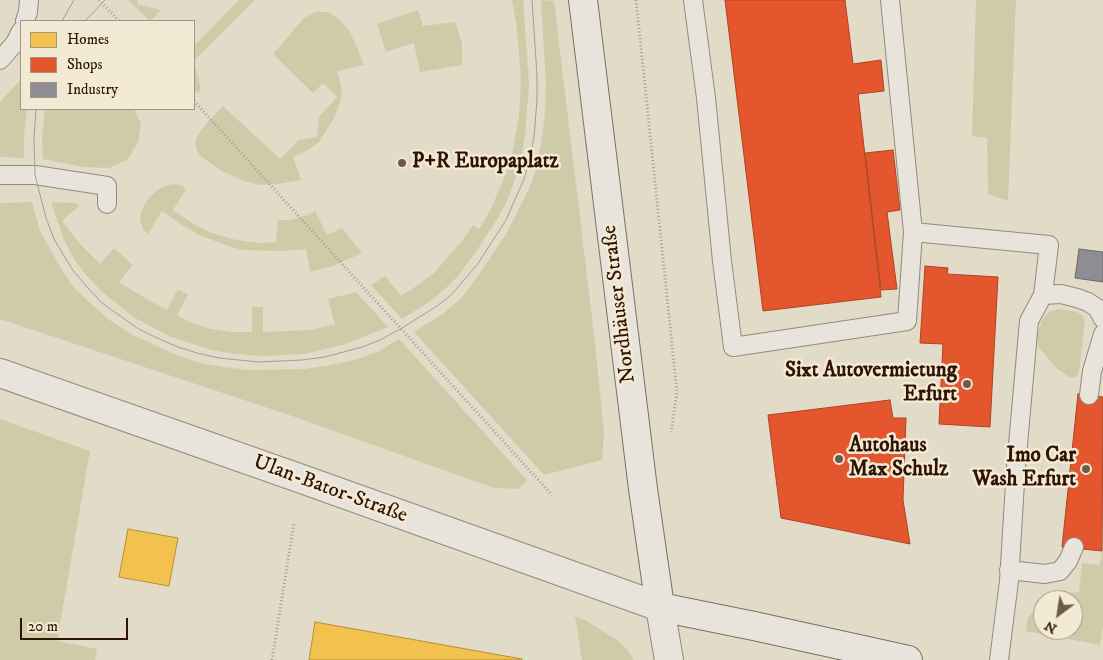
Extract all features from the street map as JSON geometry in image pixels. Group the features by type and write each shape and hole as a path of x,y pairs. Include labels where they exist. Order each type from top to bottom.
{"main road":[{"name":"Nordhäuser Straße","path":"583,0 640,472 669,660"},
{"name":"Ulan-Bator-Straße","path":"0,373 660,607 908,660"}],"lane":[{"path":"25,20 29,0"},
{"path":"693,0 706,98 722,261 733,347 907,321 913,232 890,0"},
{"path":"0,60 15,43 20,33"},
{"path":"0,175 35,175 107,186 107,204"},
{"path":"913,232 1049,245 1043,295 1029,321 1009,570 999,660"},
{"path":"1043,295 1061,294 1088,302 1098,308 1103,319"},
{"path":"1090,395 1092,371 1103,334"},
{"path":"1009,570 1045,574 1060,570 1068,561 1074,547"}],"path":[{"path":"100,0 118,20"},
{"path":"636,0 677,392 670,436"},
{"path":"195,102 552,495"},
{"path":"272,660 294,523"}],"shaded area":[{"path":"128,0 138,0 137,4 161,10 152,20 149,20"},
{"path":"239,0 255,0 195,60 195,45"},
{"path":"512,0 523,0 529,85 525,135 514,183 498,218 458,276 429,302 402,319 371,285 385,276 401,296 434,273 462,241 473,225 479,229 490,211 507,171 519,117 521,80 517,28"},
{"path":"541,0 554,1 604,433 602,460 544,475 414,332 444,313 461,298 508,231 529,189 536,170 545,115 546,83"},
{"path":"976,0 1016,0 1008,201 988,194 987,138 972,136"},
{"path":"418,10 423,26 455,22 462,43 462,65 420,72 414,43 386,52 377,24"},
{"path":"315,12 328,12 339,19 348,29 364,65 337,71 342,94 334,118 319,142 310,149 293,157 301,180 260,185 243,181 220,170 199,155 195,144 197,136 223,106 280,159 299,140 317,137 319,117 337,97 323,83 313,93 273,54 304,18"},
{"path":"195,65 201,89 197,93 195,91"},
{"path":"20,80 20,110 27,110 24,158 0,157 0,102"},
{"path":"45,110 134,110 141,124 138,142 128,159 109,168 84,167 43,159 42,134"},
{"path":"173,184 180,185 186,189 173,210 212,233 232,239 257,243 276,242 278,220 291,220 315,211 327,235 342,228 362,253 333,266 310,272 306,249 282,251 242,250 199,235 162,211 148,234 143,229 141,223 141,211 154,193 162,187"},
{"path":"32,202 40,231 74,288 108,319 131,334 176,355 200,363 248,370 305,369 355,360 379,351 399,339 527,480 519,489 494,488 289,415 0,319 0,203"},
{"path":"51,202 75,203 79,206 62,221 80,244 100,264 114,248 133,265 119,282 167,310 178,289 188,295 177,315 192,323 230,332 252,332 252,307 263,307 263,332 311,330 335,324 328,299 356,292 388,327 346,344 304,354 264,356 212,350 171,337 135,318 101,291 86,275 74,259 64,240"},
{"path":"1059,309 1077,312 1082,315 1085,321 1079,371 1076,377 1069,377 1057,369 1038,346 1037,336 1042,320 1050,311"},
{"path":"0,419 90,451 57,641 97,649 95,660 0,660"},
{"path":"1103,542 1103,626 1100,645 1074,640 1083,640 1083,590 1079,590 1082,563 1100,565"},
{"path":"1033,612 1033,632 1026,631 1028,617"},
{"path":"575,616 617,640 627,649 634,660 582,660"}],"building: Homes":[{"path":"128,529 178,538 169,586 119,577"},
{"path":"315,622 522,659 522,660 309,660"}],"building: Shops":[{"path":"725,0 845,0 853,64 881,60 884,91 858,94 881,297 763,311"},
{"path":"893,150 900,210 887,212 897,289 881,290 865,153"},
{"name":"Sixt Autovermietung Erfurt","path":"925,266 948,268 947,274 998,277 990,427 939,424 943,344 920,343"},
{"name":"Imo Car Wash Erfurt","path":"1078,394 1103,397 1102,551 1062,547"},
{"name":"Autohaus Max Schulz","path":"890,400 893,418 906,418 903,500 910,544 781,518 768,415"}],"building: Industry":[{"path":"1079,249 1103,252 1103,282 1075,278"}],"tram line":[{"path":"63,20 74,0"},
{"path":"86,20 105,0"},
{"path":"36,110 34,137 35,175 46,218 54,239 74,272 102,303 137,328 178,347 197,353 219,358 259,362 325,357 380,340 437,306 450,296 477,265 506,220 524,179 534,137 537,76 532,0"}],"place":[{"name":"P+R Europaplatz","path":"402,163"},
{"name":"Sixt Autovermietung Erfurt","path":"967,384"},
{"name":"Autohaus Max Schulz","path":"839,459"},
{"name":"Imo Car Wash Erfurt","path":"1086,469"}]}
